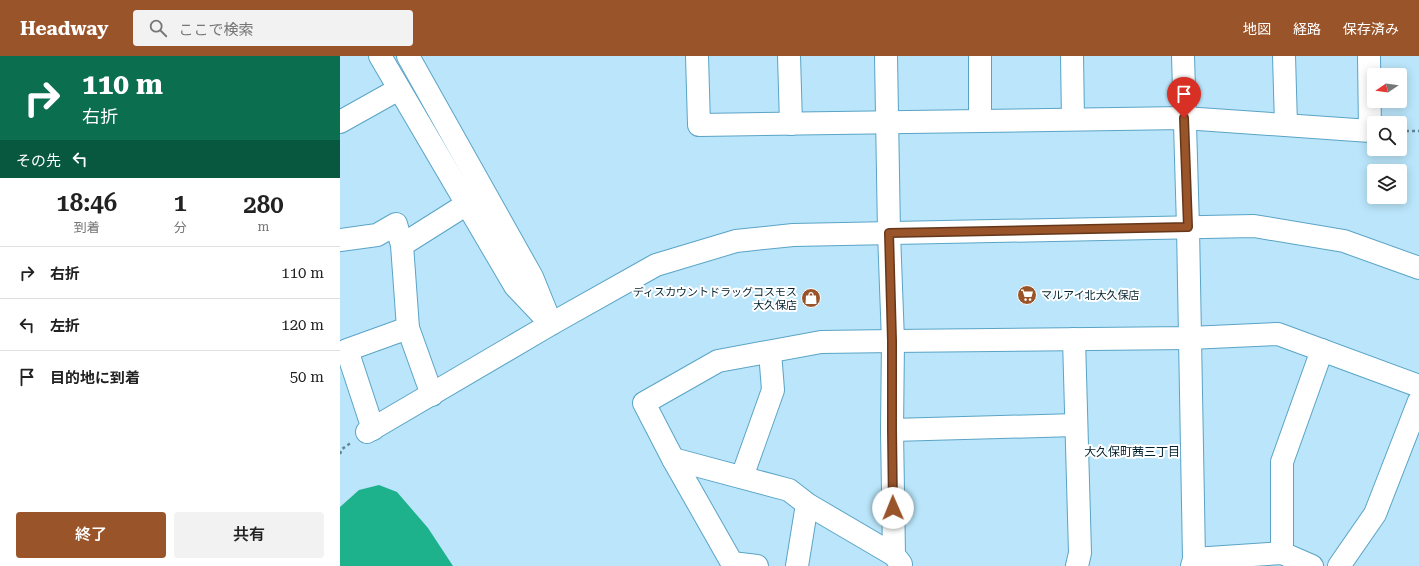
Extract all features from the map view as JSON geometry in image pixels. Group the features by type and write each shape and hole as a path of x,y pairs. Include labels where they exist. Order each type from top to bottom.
{"street":[{"path":"380,56 515,286 551,324"},
{"path":"408,56 532,277 551,324"},
{"path":"697,56 699,125 1184,118 1370,131 1369,56"},
{"path":"789,56 791,124"},
{"path":"886,56 892,341 892,430 898,561"},
{"path":"980,56 980,121"},
{"path":"1072,56 1073,119"},
{"path":"1183,56 1188,227 1193,562 1282,553 1312,566"},
{"path":"1284,56 1286,125"},
{"path":"340,122 399,89"},
{"path":"402,244 467,204"},
{"path":"340,240 377,235 396,224 402,244 408,328 432,395"},
{"path":"408,328 348,350 370,431 551,324 656,265 736,241 793,235 1254,226 1344,241 1419,268"},
{"path":"757,566 732,563 673,459 644,403 718,362 821,342 1189,338 1278,334 1419,386"},
{"path":"1074,339 1080,553 1077,566"},
{"path":"1282,553 1282,462 1322,350"},
{"path":"742,477 773,390 770,352"},
{"path":"1339,566 1375,514 1419,401"},
{"path":"892,430 1076,425"},
{"path":"673,459 789,490 807,504 898,561"},
{"path":"797,566 807,504"}],"path":[{"path":"1407,131 1419,131"},
{"path":"340,454 342,449"}],"shaded area":[{"path":"379,485 397,492 428,528 453,566 340,566 340,507 359,490"}],"place":[{"name":"マルアイ北大久保店","path":"1027,295"},
{"name":"ディスカウントドラッグコスモス 大久保店","path":"811,298"}],"district":[{"name":"大久保町茜三丁目","path":"1132,452"}],"route":[{"path":"893,508 892,341 889,233 1188,227 1184,118"}]}
